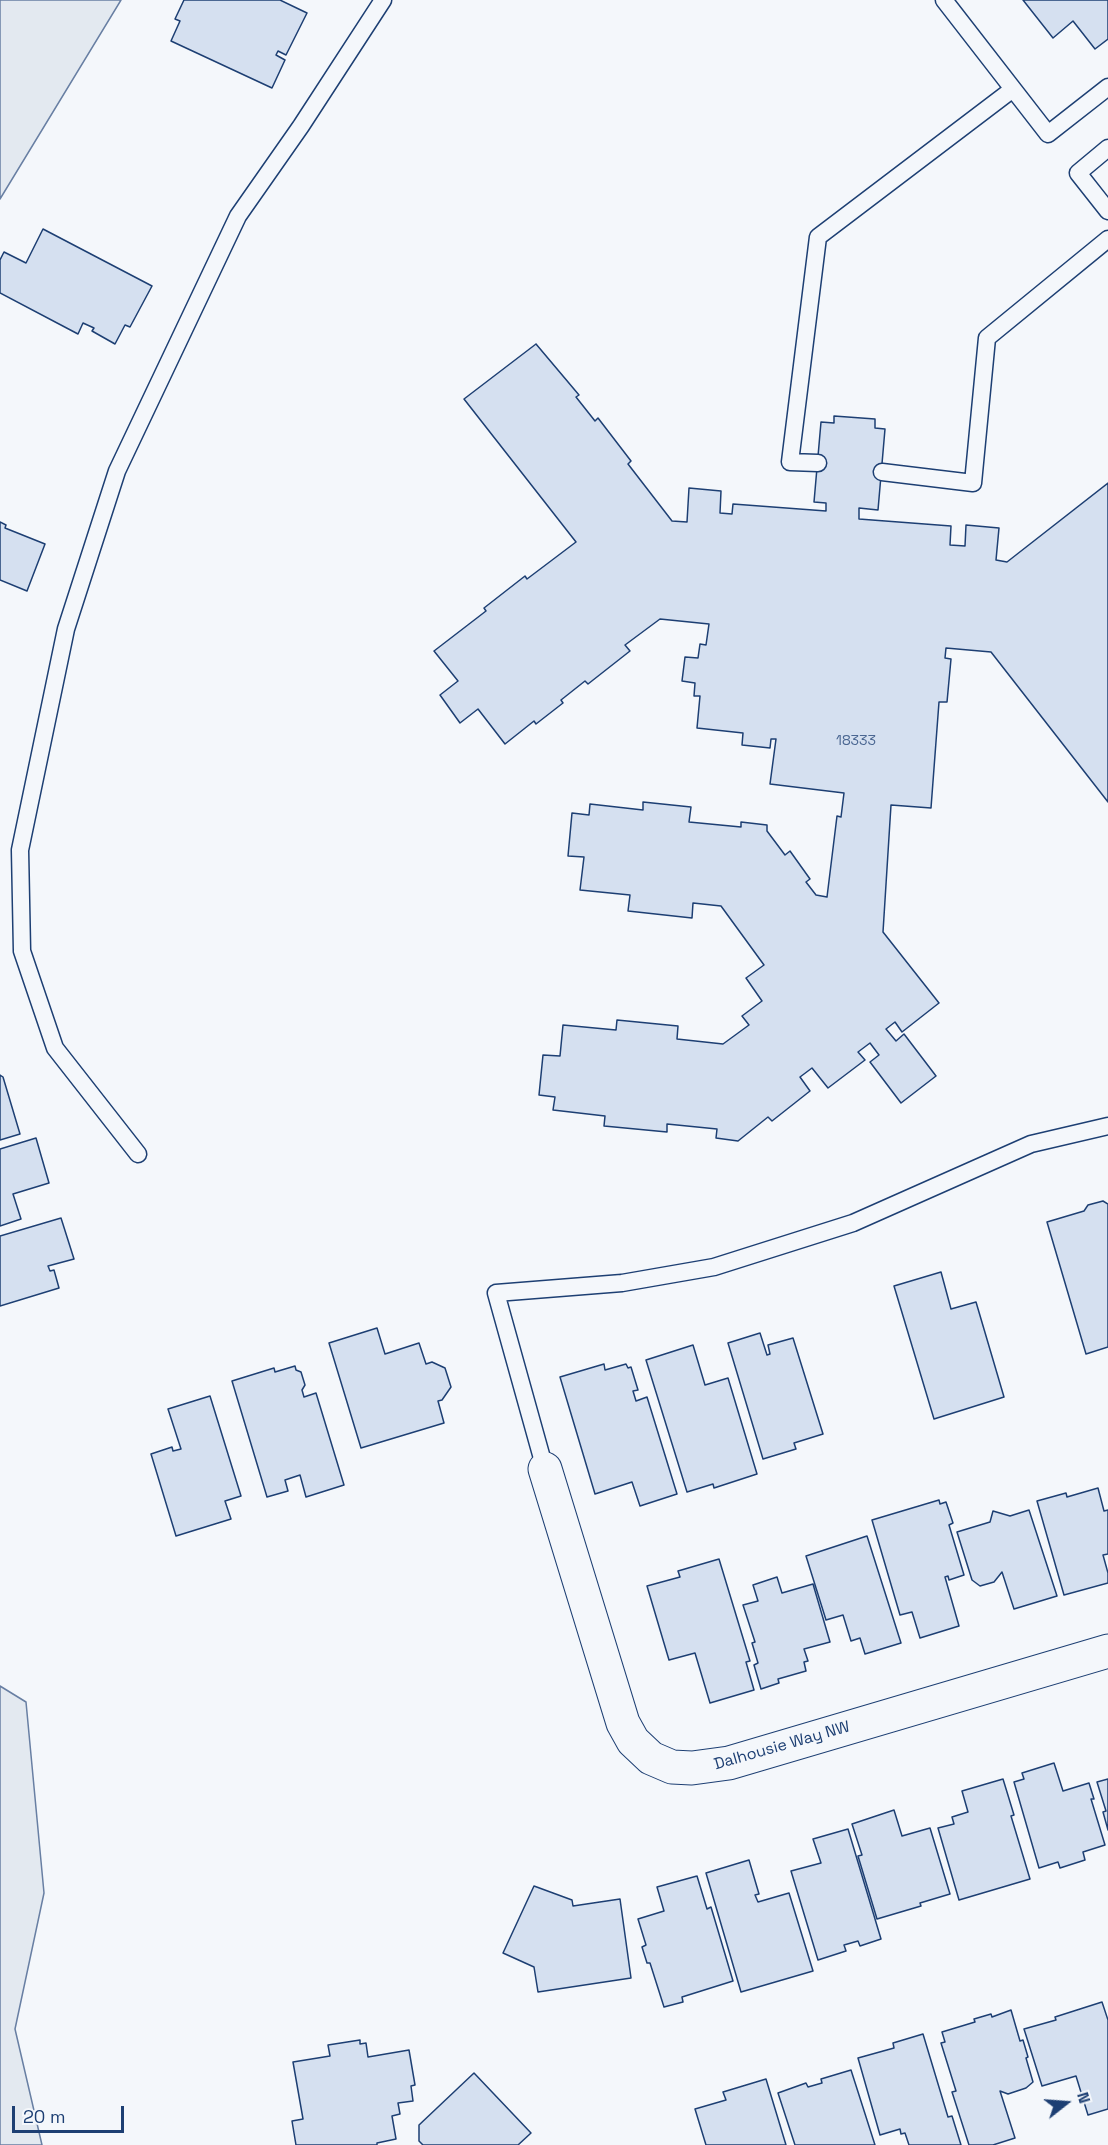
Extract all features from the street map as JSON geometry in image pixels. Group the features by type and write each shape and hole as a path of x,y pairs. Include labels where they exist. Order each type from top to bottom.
{"street":[{"name":"Dalhousie Way NW","path":"545,1469 623,1723 633,1741 651,1758 672,1767 692,1768 729,1763 1108,1652"}],"lane":[{"path":"138,1154 55,1048 22,951 20,850 66,629 117,471 238,216 301,126 383,0"},
{"path":"944,0 1048,134 1108,87"},
{"path":"818,463 790,462 818,237 1013,89"},
{"path":"1108,148 1078,173 1108,211"},
{"path":"882,472 973,483 987,338 1108,239"},
{"path":"545,1469 496,1293 622,1283 714,1267 853,1223 1031,1144 1108,1126"}],"shaded area":[{"path":"0,0 121,0 0,199"},
{"path":"0,1686 26,1702 44,1893 15,2029 42,2145 0,2145"}],"building":[{"path":"184,0 280,0 307,13 286,55 278,51 276,55 285,60 272,88 171,41 180,21 175,19"},
{"path":"1023,0 1108,0 1108,39 1095,49 1073,21 1053,38"},
{"path":"43,229 152,286 130,327 125,325 115,344 92,331 94,328 83,323 78,334 0,293 0,260 4,252 26,263"},
{"path":"536,344 579,395 576,397 595,421 598,418 631,461 628,464 672,521 687,522 689,488 721,491 720,513 732,514 733,504 826,511 826,503 814,502 821,422 834,423 834,416 875,419 875,428 885,429 878,510 859,508 859,519 951,526 950,545 965,546 966,525 999,528 996,560 1007,562 1108,483 1108,802 991,652 946,648 945,658 951,659 947,702 939,702 931,808 891,805 883,932 939,1003 902,1032 895,1022 886,1029 896,1041 904,1034 936,1076 901,1103 870,1062 879,1055 870,1043 858,1052 865,1060 828,1088 812,1068 800,1077 810,1091 772,1121 768,1117 738,1141 716,1138 717,1129 667,1124 667,1132 604,1126 605,1116 553,1110 555,1097 539,1095 543,1055 560,1056 563,1025 616,1030 617,1020 678,1026 677,1039 723,1044 749,1025 742,1016 762,1001 746,978 764,965 721,906 693,903 692,918 628,911 630,895 580,890 584,857 568,856 572,813 589,815 590,804 643,810 643,802 691,807 689,822 741,827 741,822 767,825 767,831 785,855 790,851 810,879 806,882 816,895 827,897 837,816 841,817 844,793 770,784 776,739 771,739 770,748 742,745 743,733 697,728 700,696 694,696 695,683 682,681 685,657 698,658 700,644 706,645 709,624 660,619 625,645 630,651 588,684 585,681 561,700 563,703 536,724 534,721 505,744 478,709 460,723 440,695 458,681 434,651 486,611 484,608 525,576 527,579 576,542 464,399"},
{"path":"0,522 6,525 5,528 45,544 27,591 0,580"},
{"path":"0,1075 3,1077 20,1134 0,1140"},
{"path":"36,1138 49,1183 13,1194 21,1219 0,1226 0,1149"},
{"path":"1103,1201 1108,1204 1108,1347 1086,1354 1047,1222 1084,1211 1088,1205"},
{"path":"61,1218 74,1259 48,1266 50,1271 54,1270 59,1288 0,1306 0,1236"},
{"path":"941,1272 951,1309 976,1302 1004,1397 934,1419 894,1286"},
{"path":"377,1328 385,1354 419,1343 426,1364 432,1362 445,1368 451,1387 442,1400 438,1401 444,1423 361,1448 329,1343"},
{"path":"760,1333 767,1355 770,1354 768,1345 793,1338 823,1434 794,1443 796,1449 763,1459 728,1343"},
{"path":"693,1345 705,1385 728,1378 757,1474 714,1488 713,1484 687,1492 646,1360"},
{"path":"604,1364 605,1370 626,1364 628,1368 631,1367 638,1390 633,1391 636,1401 647,1397 677,1494 640,1506 632,1482 595,1494 560,1377"},
{"path":"295,1366 296,1370 301,1372 305,1385 302,1390 304,1397 316,1393 344,1485 306,1497 300,1475 285,1480 288,1491 267,1497 232,1381 274,1368 275,1372"},
{"path":"210,1396 241,1496 225,1501 231,1519 176,1536 151,1454 172,1447 173,1451 181,1449 168,1409"},
{"path":"1098,1488 1104,1511 1108,1510 1108,1554 1103,1555 1108,1583 1064,1595 1037,1501 1066,1493 1067,1497"},
{"path":"939,1500 940,1504 946,1502 953,1523 949,1525 964,1575 949,1580 948,1576 945,1577 959,1626 920,1638 912,1612 900,1615 872,1520"},
{"path":"1029,1510 1057,1596 1014,1609 1002,1572 994,1582 980,1586 972,1580 957,1532 990,1522 993,1511 1010,1516"},
{"path":"867,1536 901,1643 865,1654 860,1638 851,1641 843,1615 826,1620 806,1556"},
{"path":"719,1559 750,1661 746,1662 754,1690 710,1703 695,1653 669,1660 647,1586 680,1577 678,1571"},
{"path":"777,1577 782,1593 813,1584 830,1642 804,1649 808,1661 804,1662 806,1671 778,1679 779,1683 761,1689 754,1665 758,1663 752,1643 755,1642 743,1605 758,1601 753,1585"},
{"path":"1054,1763 1063,1791 1089,1783 1094,1799 1091,1799 1105,1845 1083,1852 1085,1860 1060,1868 1058,1862 1039,1868 1014,1782 1024,1779 1022,1773"},
{"path":"1003,1779 1014,1815 1011,1816 1030,1879 959,1900 938,1828 954,1824 952,1817 968,1812 962,1791"},
{"path":"1108,1779 1108,1830 1103,1812 1106,1811 1097,1782"},
{"path":"894,1810 902,1836 930,1828 950,1894 920,1903 921,1906 877,1919 858,1856 862,1855 852,1824"},
{"path":"848,1829 881,1939 860,1946 858,1941 844,1945 846,1951 818,1960 791,1871 821,1863 813,1839"},
{"path":"749,1860 759,1894 755,1895 758,1902 789,1893 813,1971 741,1992 706,1873"},
{"path":"697,1876 707,1909 711,1907 733,1981 682,1997 683,2002 664,2007 650,1963 647,1963 642,1947 646,1945 638,1919 664,1911 657,1887"},
{"path":"534,1886 572,1900 573,1906 620,1899 631,1978 538,1992 534,1967 503,1953"},
{"path":"1102,2002 1108,2020 1108,2109 1088,2115 1076,2076 1042,2086 1024,2029 1056,2020 1055,2017"},
{"path":"1011,2010 1020,2041 1023,2040 1033,2082 1026,2088 1008,2094 1000,2091 1015,2138 993,2145 969,2145 952,2092 956,2091 941,2043 945,2042 942,2032 975,2022 974,2019 991,2014 992,2017"},
{"path":"923,2034 948,2117 952,2116 961,2145 909,2145 905,2133 901,2134 900,2129 880,2135 858,2058 894,2048 893,2043"},
{"path":"360,2040 360,2044 366,2043 368,2057 409,2050 415,2085 411,2086 413,2101 398,2103 400,2114 392,2116 396,2139 377,2143 377,2145 296,2145 292,2121 303,2119 293,2062 330,2056 328,2045"},
{"path":"851,2070 875,2145 795,2145 778,2093 806,2083 808,2087 822,2083 821,2079"},
{"path":"474,2073 531,2133 518,2145 423,2145 419,2141 419,2125"},
{"path":"766,2079 786,2145 706,2145 695,2109 726,2100 723,2092"}]}
